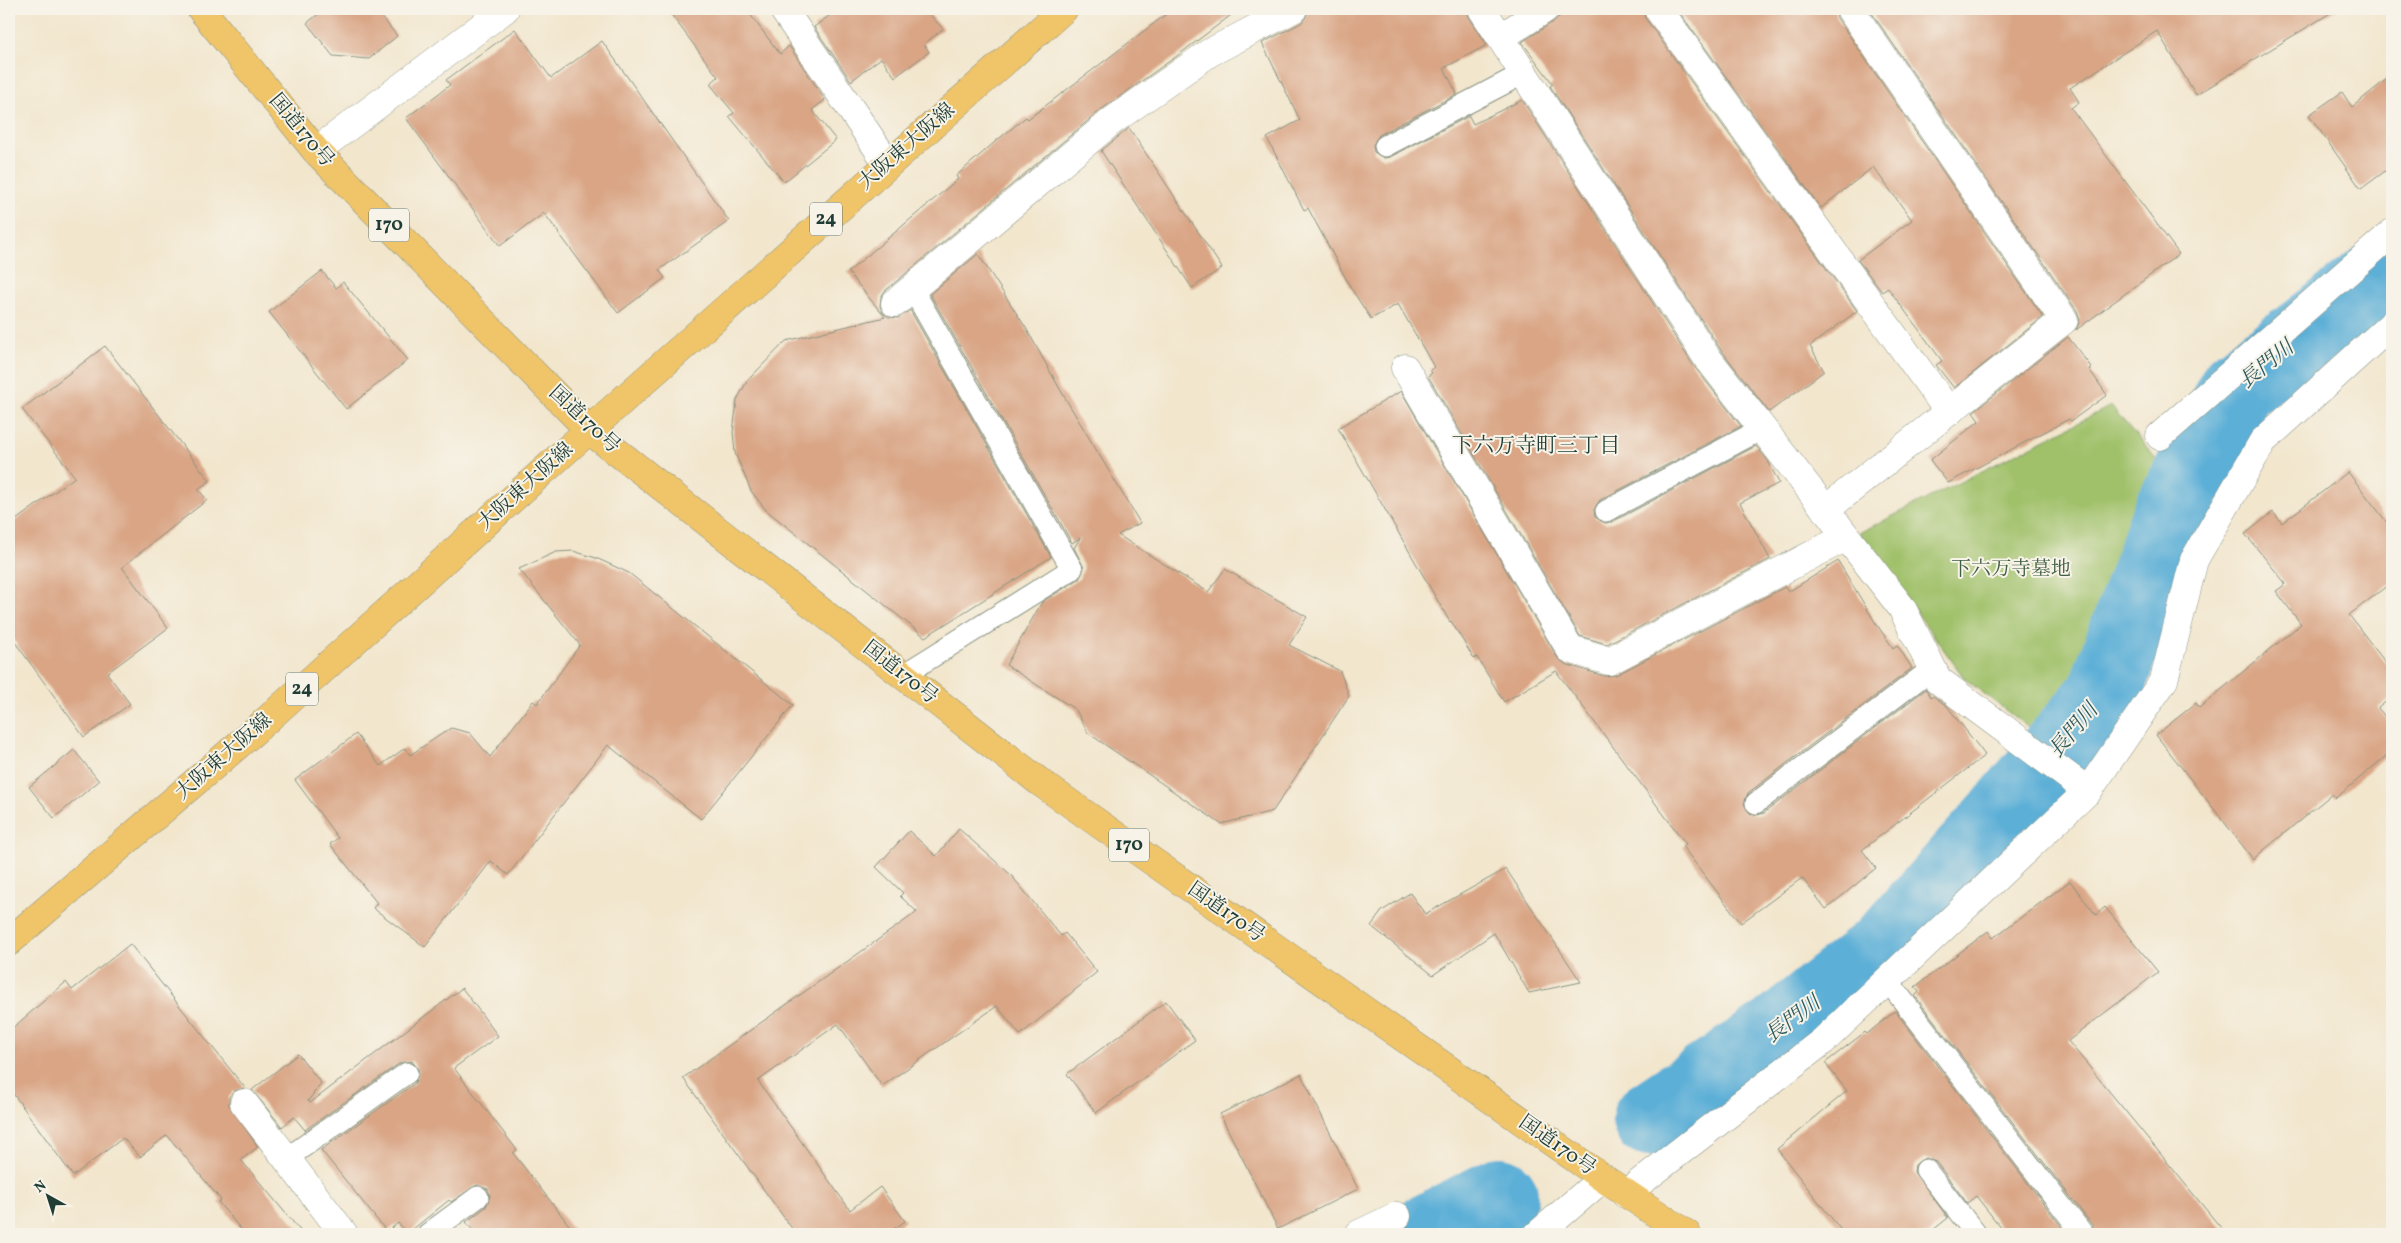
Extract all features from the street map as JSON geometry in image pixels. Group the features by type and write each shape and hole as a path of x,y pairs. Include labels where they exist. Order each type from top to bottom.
{"main road":[{"name":"国道170号","path":"202,9 316,151 589,430 1041,783 1625,1194 1688,1234"},
{"name":"大阪東大阪線","path":"9,942 259,727 589,430 1064,9"}],"street":[{"path":"316,151 505,9"},
{"path":"783,9 888,164"},
{"path":"903,295 1112,120 1209,53 1293,9"},
{"path":"1482,9 1706,356 1902,608 1938,680 2088,791"},
{"path":"1501,37 1545,9"},
{"path":"1658,9 1949,412"},
{"path":"1825,510 2064,320 1850,9"},
{"path":"2160,436 2392,234"},
{"path":"1625,1194 1823,1041 2088,791 2164,680 2194,560 2263,441 2392,324"},
{"path":"1405,368 1570,649 1609,661 1846,537"},
{"path":"244,1103 344,1234"},
{"path":"1538,1234 1603,1178"},
{"path":"1359,1234 1397,1216"}],"lane":[{"path":"1384,146 1524,73"},
{"path":"903,295 1072,569 903,675"},
{"path":"1606,511 1762,428"},
{"path":"1756,803 1932,668"},
{"path":"1887,980 2082,1234"},
{"path":"286,1159 408,1073"},
{"path":"1926,1170 1976,1234"},
{"path":"428,1234 478,1197"}],"green space":[{"name":"下六万寺墓地","path":"2111,406 2159,462 2066,711 2043,739 1965,679 1859,533"}],"building":[{"path":"325,9 375,9 397,36 369,59 333,56 307,23"},
{"path":"667,9 746,9 780,54 789,46 825,100 812,110 836,140 784,182 729,116 734,113 710,84 718,77"},
{"path":"838,9 925,9 943,29 924,44 929,52 895,77 881,58 851,81 814,27"},
{"path":"1173,9 1239,9 1102,109 885,291 881,297 880,306 883,313 889,317 898,318 910,310 1051,557 925,637 766,510 751,491 735,453 733,432 737,400 747,381 786,341 885,317 848,272 958,179 956,176 996,141"},
{"path":"1308,9 1467,9 1469,17 1487,45 1444,68 1457,94 1379,135 1373,145 1374,152 1384,158 1390,157 1469,116 1473,124 1522,100 1693,365 1741,426 1600,500 1594,510 1595,517 1605,523 1612,522 1756,446 1768,461 1779,483 1740,503 1770,559 1607,644 1580,636 1428,376 1432,373 1430,370 1434,367 1398,304 1371,319 1352,290 1308,208 1304,210 1267,138 1300,120 1262,43 1301,23 1306,17"},
{"path":"1561,9 1643,9 1645,18 1857,311 1810,346 1824,371 1769,412 1719,347 1550,86 1553,84 1522,42 1559,17"},
{"path":"1677,9 1835,9 1837,18 2043,317 1954,388 1936,365 1942,361 1888,288 1882,292 1858,260 1912,220 1873,167 1821,208"},
{"path":"1869,9 2337,9 2196,95 2157,31 2070,88 2079,102 2071,108 2179,254 2076,330 2080,319 2077,311"},
{"path":"515,29 551,78 602,41 729,221 659,270 665,278 618,313 544,213 500,246 406,118 450,85 446,80"},
{"path":"2392,75 2392,166 2361,189 2309,115 2342,92 2352,107"},
{"path":"1129,128 1222,268 1192,288 1101,151"},
{"path":"978,254 1026,328 1061,391 1140,523 1118,535 1208,592 1225,569 1307,617 1289,645 1340,671 1349,696 1273,811 1221,824 1088,733 1076,710 1006,665 1042,602 1079,579 1084,568 1074,548 1080,538 1072,543 930,294"},
{"path":"322,271 336,288 343,282 408,360 346,409 269,312"},
{"path":"2068,337 2091,367 2089,369 2107,395 2071,421 2069,419 1948,483 1930,460 1979,421 1973,412"},
{"path":"105,346 210,481 198,489 207,500 122,567 168,628 107,673 130,704 84,737 9,634 9,525 75,477 22,409"},
{"path":"1401,391 1557,657 1565,664 1604,676 1616,675 1785,587 1788,592 1838,561 1875,622 1893,648 1897,645 1912,668 1748,793 1744,804 1751,814 1764,813 1926,689 1931,697 1933,696 1947,706 1985,755 1862,850 1876,868 1826,909 1802,878 1741,923 1682,846 1686,844 1556,671 1504,702 1477,657 1474,659 1450,622 1338,428"},
{"path":"2348,472 2392,529 2392,582 2349,615 2392,671 2392,697 2378,708 2392,725 2392,751 2336,798 2332,794 2253,859 2156,735 2196,703 2199,708 2301,624 2276,591 2286,584 2245,534 2273,512 2282,523"},
{"path":"573,551 596,558 629,573 793,705 701,819 608,745 508,875 491,861 425,947 373,908 377,903 330,844 338,838 295,780 356,734 380,766 405,748 410,755 451,728 470,733 490,757 533,701 537,704 580,645 519,569 556,552"},
{"path":"74,750 99,781 54,818 29,787"},
{"path":"959,829 1011,875 1061,936 1065,933 1097,972 1020,1035 997,1006 882,1086 838,1024 758,1081 850,1210 880,1187 905,1221 887,1234 796,1234 683,1078 917,912 900,896 903,893 876,867 909,831 936,856"},
{"path":"1506,869 1581,982 1529,993 1494,933 1433,975 1371,926 1382,911 1410,893 1425,914"},
{"path":"2070,881 2096,915 2105,907 2158,972 2068,1041 2226,1234 2095,1234 2093,1226 1915,996 1919,992 1915,987 1988,931 1993,938"},
{"path":"130,944 245,1088 234,1091 229,1097 229,1105 258,1147 241,1160 303,1234 245,1234 218,1202 221,1200 167,1135 140,1157 123,1138 73,1176 9,1088 9,1031 66,982 72,990"},
{"path":"462,988 498,1036 454,1068 517,1150 513,1153 576,1234 476,1234 466,1222 486,1207 490,1196 488,1189 477,1185 451,1202 449,1200 407,1234 398,1223 387,1232 321,1150 415,1083 419,1071 412,1061 400,1063 305,1130 294,1117 282,1127 252,1090 298,1054 321,1083 308,1101 310,1103"},
{"path":"1166,1001 1195,1040 1096,1113 1067,1074"},
{"path":"1895,1011 2067,1234 2006,1234 1976,1196 1967,1203 1936,1162 1925,1158 1915,1165 1914,1172 1948,1218 1928,1234 1844,1234 1777,1149 1847,1091 1825,1063 1865,1032 1867,1034"},
{"path":"1301,1074 1358,1189 1278,1229 1220,1114"}],"waterway":[{"name":"長門川","path":"1650,1119 1778,1033 1884,949 2005,814 2104,696 2170,514 2237,386 2392,268"},
{"name":"長門川","path":"1423,1234 1500,1195"}],"district":[{"name":"下六万寺町三丁目","path":"1536,446"}]}
